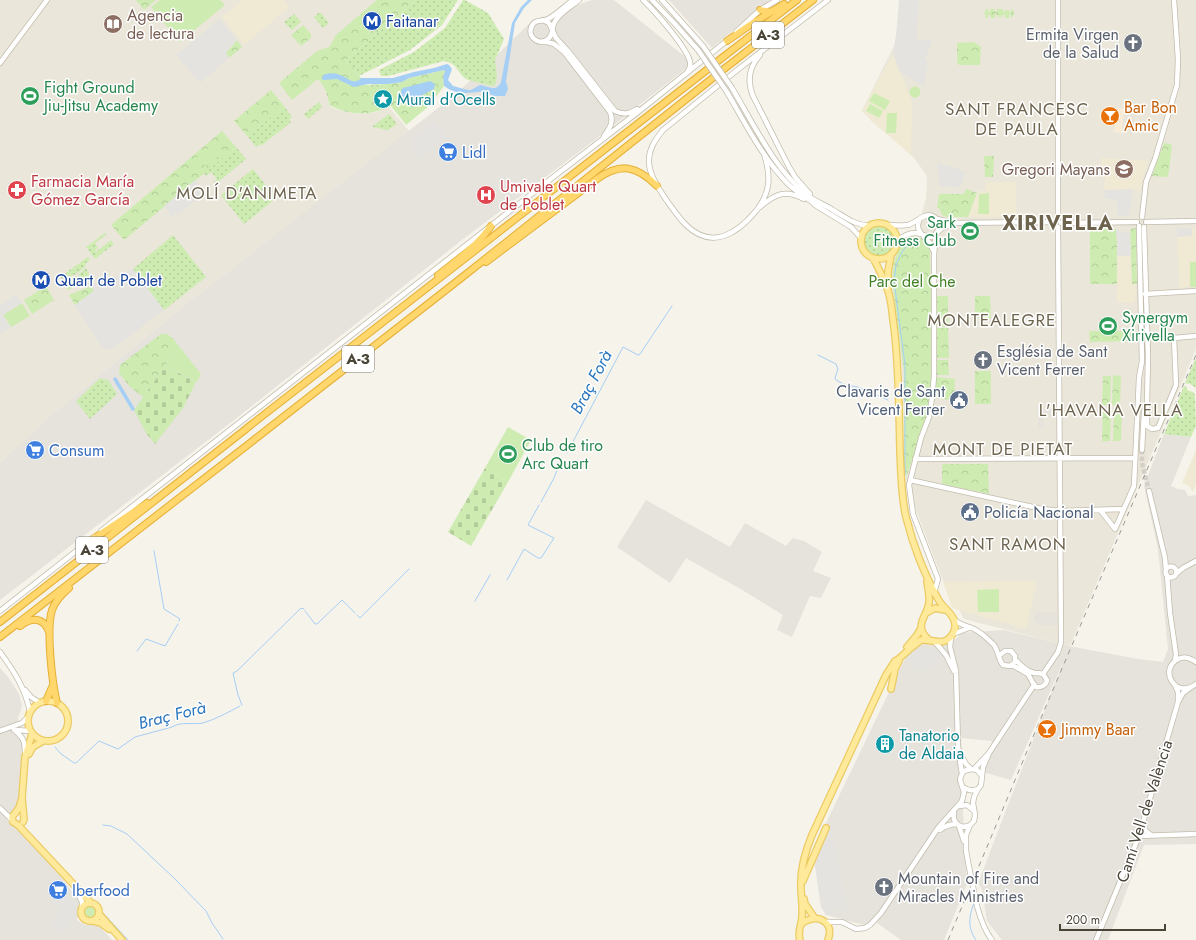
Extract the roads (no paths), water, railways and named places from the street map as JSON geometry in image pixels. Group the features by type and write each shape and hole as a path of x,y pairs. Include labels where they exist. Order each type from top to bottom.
{"highway":[{"path":"727,41 790,0"},
{"name":"A-3","path":"718,62 796,0"},
{"name":"A-3","path":"724,70 813,0"},
{"path":"760,10 771,12"},
{"name":"A-3","path":"0,622 246,428 708,69"},
{"name":"A-3","path":"0,639 714,78"},
{"path":"460,279 468,276 587,186 611,170 624,168 637,170 648,177 657,186"},
{"path":"419,294 429,282 467,252 484,236 491,226"},
{"path":"93,539 144,505 169,485 182,478"},
{"path":"57,703 53,685 50,636 51,615 56,602 59,597 70,587 113,554 120,544"},
{"path":"0,639 24,623 34,619 45,624 50,636"},
{"path":"43,702 53,685"}],"main road":[{"path":"891,255 882,259 873,258 867,255 861,246 861,238 865,229 879,223 888,225 896,234 897,246 891,255 888,272 888,291 897,352 903,498 906,516 924,570 934,593 945,610"},
{"path":"873,258 888,291"},
{"path":"800,940 799,930 802,914 801,869 805,853 886,675 921,628 922,620 926,613 930,596 924,570"},
{"path":"894,663 921,640 944,641 952,635 955,627 951,614 945,610 935,608 926,613"},
{"path":"921,628 924,635 933,641"},
{"path":"891,690 895,669 901,656"},
{"path":"43,702 57,703 67,714 67,726 64,734 49,742 36,738 28,727 29,715 34,706 43,702"},
{"path":"21,824 24,819 22,798 25,757 31,733"},
{"path":"25,765 33,747 43,741"},
{"path":"21,824 14,824 14,816 22,798"},
{"path":"14,816 20,813 23,815"},
{"path":"21,824 33,841 75,887 91,903 96,905 99,914 122,940"},
{"path":"814,917 805,904 801,886 826,828"},
{"path":"91,903 82,907 81,915 83,919 89,922 94,921 101,923 115,933"},
{"path":"94,921 99,914"},
{"path":"801,924 807,919 814,917 820,918 825,922 830,937"}],"street":[{"path":"0,63 47,0"},
{"path":"573,0 549,18 536,21 530,29 532,36 537,41 554,44 564,52 610,112 612,118 610,126 601,140"},
{"path":"541,42 550,37 556,19 579,0"},
{"path":"643,0 671,32 688,55 691,63 688,72"},
{"path":"652,0 698,50 727,92 773,168 789,185 851,227 861,238"},
{"path":"662,0 703,46 732,88 772,154 787,175 818,204"},
{"path":"0,611 688,72 727,41 760,10 777,0"},
{"path":"764,154 769,172 767,192 758,208 743,226 733,233 720,237 708,237 696,233 686,225 657,186 649,164 651,149 658,137 679,117 828,0"},
{"path":"1043,674 1058,652 1061,642 1058,0"},
{"path":"1174,0 1178,59 1177,85 1155,159 1146,182 1142,218 1144,218 1141,224 1148,353 1147,426 1152,429 1158,428 1176,385 1174,338 1196,336"},
{"path":"543,20 549,23 556,38 568,50 615,111 625,114 643,107"},
{"path":"766,49 757,59 750,71 749,83 752,96 789,167 818,204"},
{"path":"758,208 775,195 787,193 818,204 853,222 869,226"},
{"path":"888,225 908,225 929,215 937,219 954,223 1141,224 1196,222"},
{"path":"934,593 938,578 913,514 909,484 921,438 929,417 934,377 934,254 939,225 937,219"},
{"path":"919,221 918,230 930,243 934,254"},
{"path":"897,241 909,233 930,237 942,228 954,223"},
{"path":"1144,294 1196,291"},
{"path":"1101,511 1115,529 1134,486 1139,378 1142,361 1144,294"},
{"path":"1142,450 1144,412 1147,404"},
{"path":"1138,409 1143,422"},
{"path":"915,460 1135,458"},
{"path":"910,480 1042,509 1101,511 1123,509"},
{"path":"1149,491 1165,558 1176,654 1175,662"},
{"path":"1165,558 1176,571 1168,591"},
{"path":"1167,573 1170,577 1175,575 1183,568 1196,561"},
{"path":"1167,573 1168,567 1183,568"},
{"path":"954,620 963,626 978,631 995,646 1005,651 1008,650 1014,653 1021,666 1027,670 1043,674"},
{"path":"825,922 842,922 856,929 870,926 881,913 938,828 954,812 963,796 963,788 960,779 962,774 958,751 956,671 950,647 952,635 970,628"},
{"path":"933,641 946,655 956,679"},
{"path":"995,646 1000,656 1000,661 1003,665 1012,665 1028,674 1034,685"},
{"path":"1175,647 1196,662"},
{"path":"1000,656 1005,651"},
{"path":"0,652 31,697 43,702"},
{"path":"1175,662 1181,658 1191,658"},
{"path":"1012,665 1016,659"},
{"name":"Camí Vell de València","path":"1096,940 1143,825 1178,702 1178,692 1169,674 1170,668 1175,662"},
{"path":"1032,680 1034,674 1037,673"},
{"path":"1034,685 1041,687 1045,684 1046,678 1043,674"},
{"name":"Camí Vell de València","path":"1178,702 1183,694 1196,684"},
{"path":"966,852 966,835 974,820 974,797 981,785 983,767 989,753 1034,685"},
{"path":"1175,685 1179,688 1190,688"},
{"path":"0,731 22,724 29,715 24,688"},
{"path":"0,731 14,730 31,733"},
{"path":"14,730 24,738 25,757"},
{"path":"958,751 966,764 981,775"},
{"path":"962,774 964,771 973,769 989,753"},
{"path":"963,788 973,791 978,789"},
{"path":"958,806 967,805 974,810"},
{"path":"1,809 14,816"},
{"path":"954,812 953,817 958,825 966,852 977,906 988,935 992,940"},
{"path":"931,839 943,827 951,824 970,825"},
{"path":"1143,825 1146,831 1151,835"},
{"path":"1139,836 1196,834"},
{"path":"75,887 80,896 82,907"},
{"path":"830,937 837,922"}],"water":[{"path":"528,0 532,0 524,8 515,23 506,81 508,89 505,96 493,96 485,91 459,93 449,89 444,86 444,70 409,78 402,82 368,84 354,87 337,79 322,79 323,75 329,73 335,73 353,81 357,81 361,78 393,78 447,64 452,69 448,80 453,86 468,90 480,85 495,88 501,82 512,23 521,7"},
{"path":"430,81 435,84 434,89 417,98 413,107 410,106 411,104 401,95 401,90 403,88"}],"waterway":[{"path":"905,476 905,365 894,281 896,265 902,252 910,241"},
{"name":"Braç Forà","path":"567,453 623,347 638,355 640,354 672,306"},
{"name":"Braç Forà","path":"818,355 836,364 838,369 835,378 836,380 845,385 858,387 888,400"},
{"path":"115,379 133,409"},
{"name":"Braç Forà","path":"541,502 554,478 562,458"},
{"name":"Braç Forà","path":"507,580 524,549 538,558 541,558 554,538 528,525 539,505"},
{"path":"154,551 164,609 180,619 179,621"},
{"name":"Braç Forà","path":"357,615 360,618 409,569"},
{"name":"Braç Forà","path":"475,601 490,575"},
{"name":"Braç Forà","path":"305,611 315,624 317,624 342,600 355,613"},
{"name":"Braç Forà","path":"242,705 233,673 237,671 301,608 304,609"},
{"path":"137,651 146,639 165,646 178,624"},
{"name":"Braç Forà","path":"55,747 60,753 76,763 99,741 118,749 135,737 180,724 203,723 240,706"},
{"path":"103,825 111,826 127,834 175,879 206,911 223,939"},
{"path":"63,869 91,898"},
{"path":"974,903 971,913 970,926 976,940"},
{"path":"103,913 128,940"}],"tunnel":[{"path":"1142,450 1142,463 1149,491"}],"railway":[{"path":"948,940 1196,355"}],"place":[{"name":"Faitanar","path":"372,21"},
{"name":"Agencia de lectura","path":"113,24"},
{"name":"Ermita Virgen de la Salud","path":"1133,43"},
{"name":"Fight Ground Jiu-Jitsu Academy","path":"30,96"},
{"name":"Mural d'Ocells","path":"383,99"},
{"name":"Bar Bon Amic","path":"1110,116"},
{"name":"Lidl","path":"448,152"},
{"name":"Gregori Mayans","path":"1124,169"},
{"name":"Farmacia María Gómez García","path":"17,190"},
{"name":"Umivale Quart de Poblet","path":"486,195"},
{"name":"Sark Fitness Club","path":"970,231"},
{"name":"Quart de Poblet","path":"41,280"},
{"name":"Synergym Xirivella","path":"1108,326"},
{"name":"Església de Sant Vicent Ferrer","path":"983,360"},
{"name":"Clavaris de Sant Vicent Ferrer","path":"959,400"},
{"name":"Consum","path":"35,450"},
{"name":"Club de tiro Arc Quart","path":"508,454"},
{"name":"Policía Nacional","path":"970,512"},
{"name":"Jimmy Baar","path":"1047,729"},
{"name":"Tanatorio de Aldaia","path":"885,744"},
{"name":"Mountain of Fire and Miracles Ministries","path":"884,887"},
{"name":"Iberfood","path":"58,890"}],"district":[{"name":"SANT FRANCESC DE PAULA","path":"1017,119"},
{"name":"MOLÍ D'ANIMETA","path":"247,193"},
{"name":"XIRIVELLA","path":"1058,223"},
{"name":"MONTEALEGRE","path":"992,320"},
{"name":"L'HAVANA VELLA","path":"1111,410"},
{"name":"MONT DE PIETAT","path":"1003,449"},
{"name":"SANT RAMON","path":"1008,544"}],"park label":[{"name":"Parc del Che","path":"912,281"}]}
